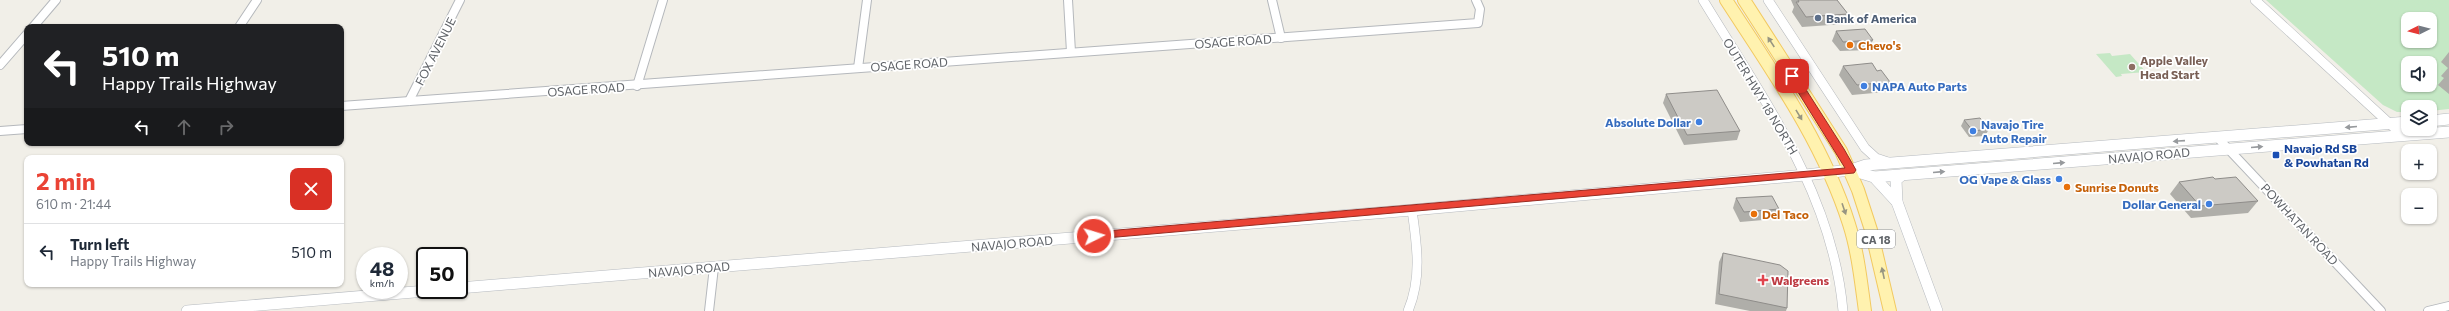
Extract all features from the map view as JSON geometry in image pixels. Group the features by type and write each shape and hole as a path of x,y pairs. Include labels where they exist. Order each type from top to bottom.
{"main road":[{"name":"CA 18","path":"1726,0 1799,115 1830,172 1851,227 1860,266 1865,311"},
{"name":"CA 18","path":"1744,0 1841,151 1851,170 1876,238 1890,311"},
{"path":"2437,120 2449,119"},
{"name":"NAVAJO ROAD","path":"468,287 1412,210 1805,175 1851,170 1866,165 2401,123"},
{"name":"NAVAJO ROAD","path":"2437,133 2449,132"},
{"name":"NAVAJO ROAD","path":"1851,170 1874,177 2401,135"},
{"path":"1902,175 1896,180 1897,202 1937,311"},
{"path":"1874,177 1897,202"},
{"path":"187,311 416,292"}],"street":[{"path":"36,24 56,0"},
{"path":"241,24 257,0"},
{"name":"FOX AVENUE","path":"409,101 460,0"},
{"path":"637,86 663,0"},
{"path":"858,68 867,0"},
{"path":"1068,0 1070,52"},
{"path":"1272,0 1281,38"},
{"name":"OSAGE ROAD","path":"344,106 637,86 1070,52 1478,23 1480,9 1476,0"},
{"name":"OUTER HWY 18 NORTH","path":"1703,0 1789,141 1805,175 1824,220 1833,251 1843,311"},
{"path":"1768,0 1865,148 1876,158 1891,164"},
{"path":"2255,0 2401,134"},
{"path":"0,66 24,38"},
{"path":"0,131 24,129"},
{"name":"POWHATAN ROAD","path":"2218,138 2381,311"},
{"path":"1865,148 1866,165"},
{"path":"1408,311 1412,302 1420,258 1412,210"},
{"path":"709,311 714,267"},
{"path":"2428,311 2449,306"}],"green space":[{"path":"2266,0 2449,0 2449,109 2437,110 2437,100 2401,100 2401,112 2397,112 2383,105"},
{"path":"2110,53 2112,56 2130,54 2146,72 2121,74 2122,76 2116,77 2096,54"}],"building":[{"path":"1798,0 1837,0 1848,14 1806,17 1796,2 1799,2"},
{"path":"1865,29 1873,40 1843,42 1836,31"},
{"path":"1872,63 1877,71 1881,70 1890,82 1857,85 1843,66"},
{"name":"Absolute Dollar","path":"1717,90 1740,131 1687,135 1666,94"},
{"path":"1980,118 1989,129 1973,131 1964,120"},
{"path":"2213,177 2215,179 2236,177 2258,201 2200,206 2179,182"},
{"path":"1772,196 1779,209 1744,212 1736,198"},
{"name":"Walgreens","path":"1723,253 1780,265 1788,271 1787,308 1719,294"}],"place":[{"name":"Bank of America","path":"1818,18"},
{"name":"Chevo's","path":"1850,45"},
{"name":"Apple Valley Head Start","path":"2132,67"},
{"name":"NAPA Auto Parts","path":"1864,86"},
{"name":"Absolute Dollar","path":"1699,122"},
{"name":"Navajo Tire Auto Repair","path":"1973,131"},
{"name":"Navajo Rd SB & Powhatan Rd","path":"2276,155"},
{"name":"OG Vape & Glass","path":"2059,179"},
{"name":"Sunrise Donuts","path":"2067,187"},
{"name":"Dollar General","path":"2209,204"},
{"name":"Del Taco","path":"1754,214"},
{"name":"Walgreens","path":"1763,280"}],"route":[{"path":"1094,236 1426,209 1851,170 1841,151 1792,76"}]}
